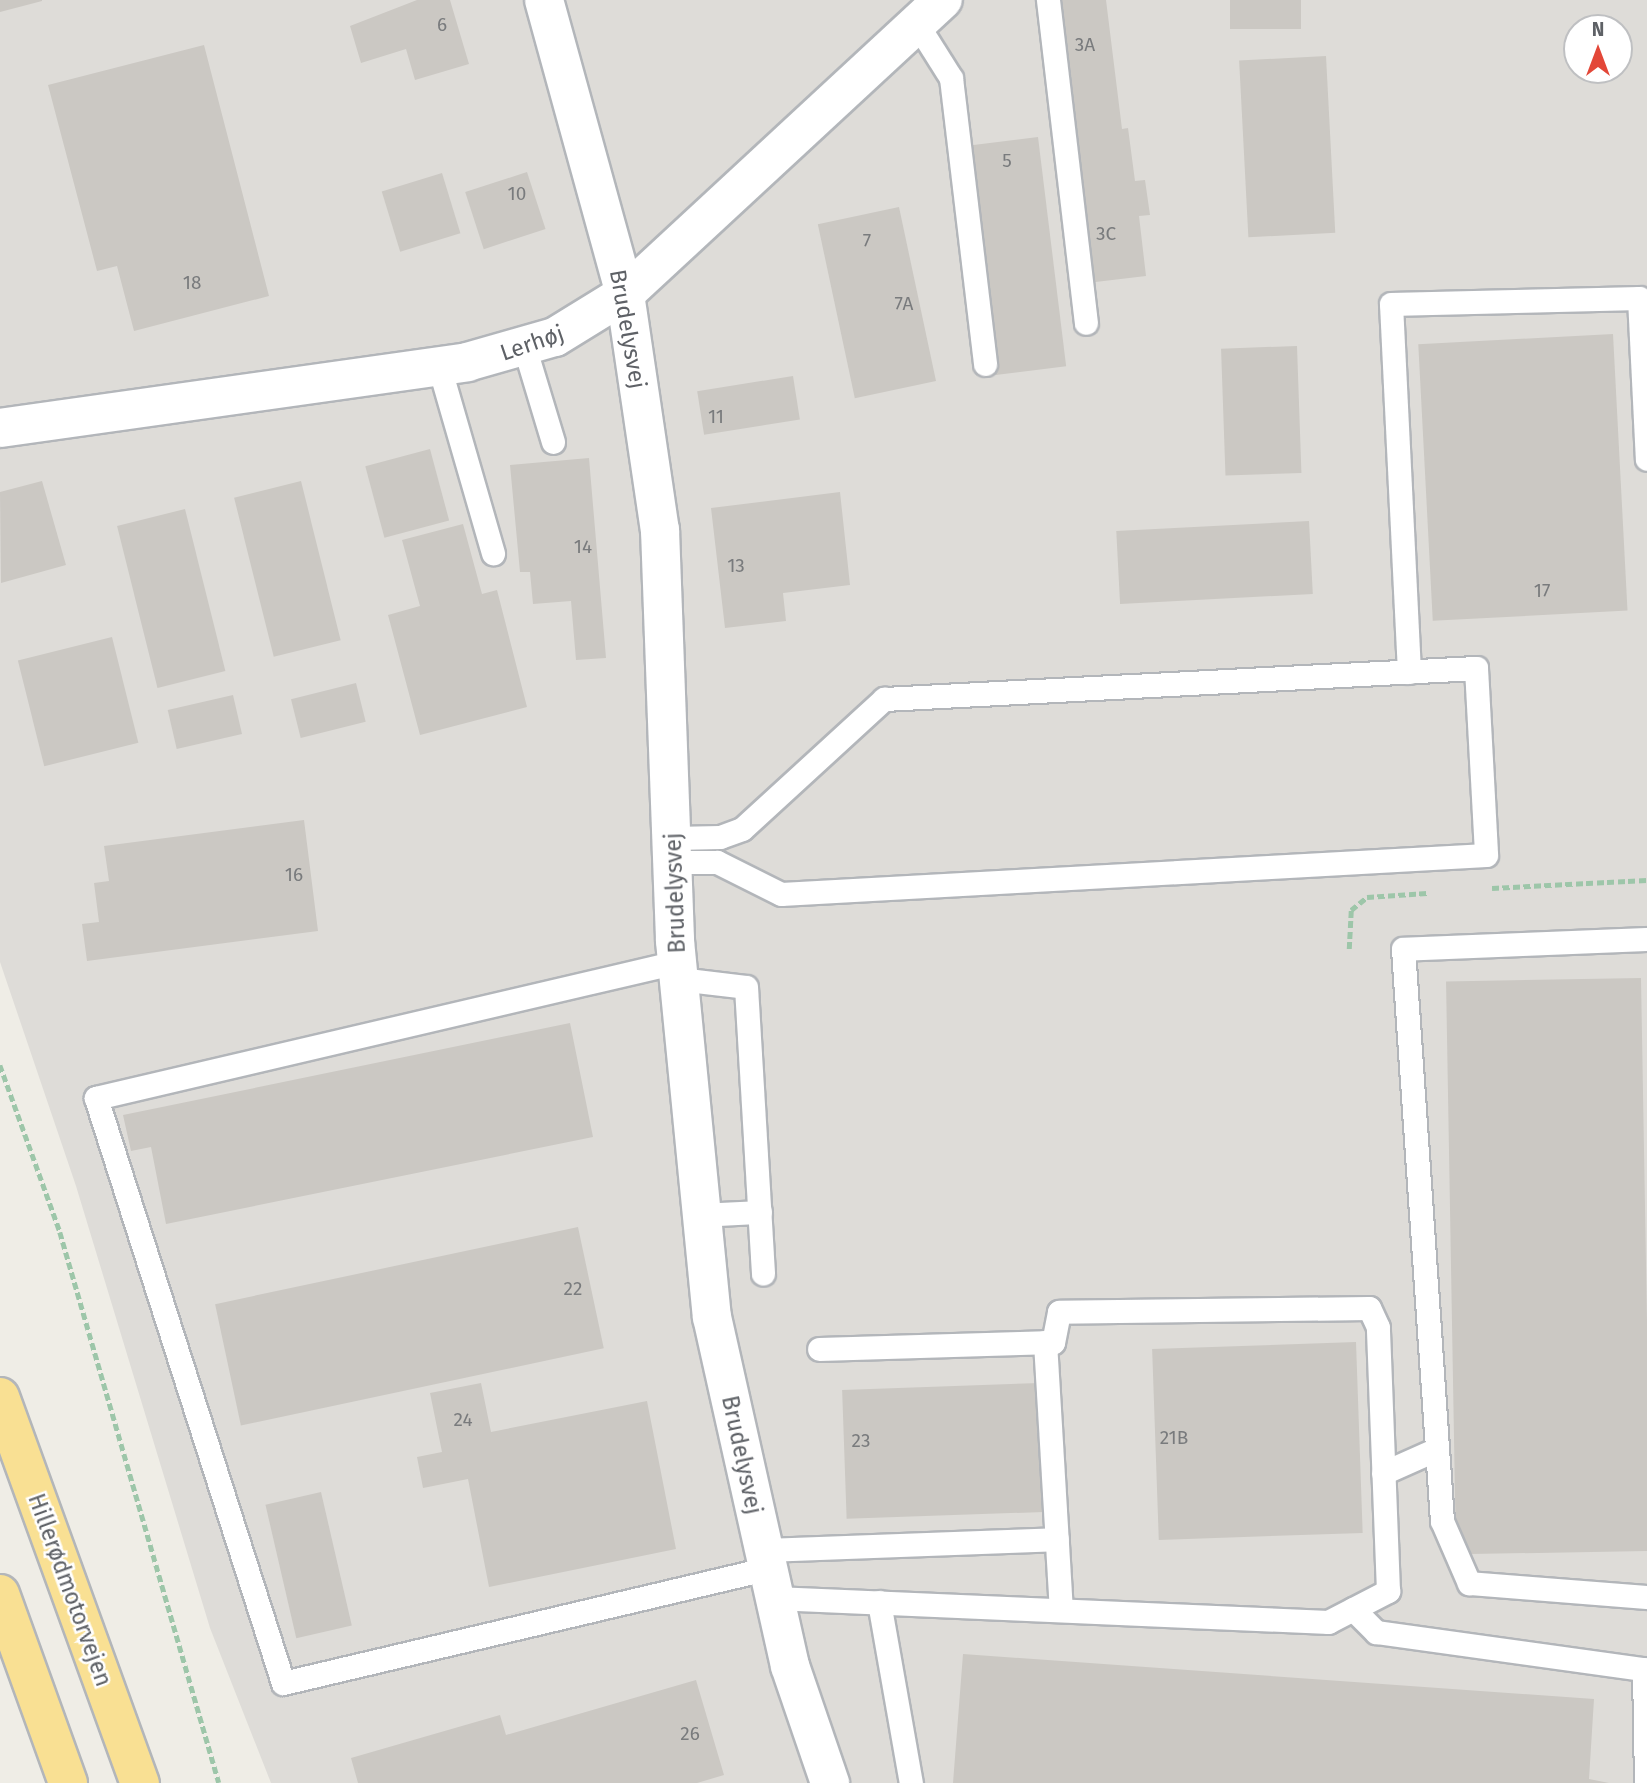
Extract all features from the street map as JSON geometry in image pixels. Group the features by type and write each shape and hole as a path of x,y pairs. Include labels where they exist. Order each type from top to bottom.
{"highway":[{"name":"Hillerødmotorvejen","path":"0,1397 141,1783"},
{"path":"0,1594 68,1783"}],"street":[{"name":"Brudelysvej","path":"544,0 625,294 660,530 678,970 712,1317 768,1572 830,1783"},
{"name":"Lerhøj","path":"0,428 439,366 525,349 579,326 625,294 930,12"}],"lane":[{"path":"1048,0 1086,323"},
{"path":"930,12 951,78 985,364"},
{"path":"1409,672 1391,304 1639,298 1647,459"},
{"path":"525,349 553,442"},
{"path":"439,366 493,553"},
{"path":"1476,668 1486,855 781,894 717,862 673,850 742,829 884,699 1476,668"},
{"path":"1647,939 1402,949 1442,1521 1469,1583 1647,1597"},
{"path":"763,1272 746,987 678,970 96,1098 282,1684 768,1572 1056,1539"},
{"path":"701,1215 760,1212"},
{"path":"768,1572 879,1602 1328,1622 1388,1591 1378,1327 1368,1308 1059,1312 1053,1342 819,1349"},
{"path":"1045,1342 1060,1610"},
{"path":"1383,1473 1437,1450"},
{"path":"879,1602 911,1783"},
{"path":"1353,1609 1377,1632 1644,1669 1646,1783"}],"path":[{"path":"1477,889 1647,880"},
{"path":"1349,949 1351,910 1367,897 1436,892"},
{"path":"0,1065 60,1232 219,1783"}],"shaded area":[{"path":"0,0 1647,0 1647,1783 271,1783 210,1628 76,1186 0,962"}],"building":[{"path":"0,0 42,0 42,1 0,12"},
{"path":"417,0 450,0 469,64 415,80 406,49 361,63 350,26"},
{"path":"1054,0 1106,0 1122,129 1128,128 1135,181 1145,180 1150,215 1139,216 1146,276 1087,283"},
{"path":"1230,0 1301,0 1301,29 1230,29"},
{"path":"204,45 269,296 134,331 117,266 97,271 48,85"},
{"path":"1326,56 1335,233 1248,237 1239,61"},
{"path":"1038,137 1066,366 996,375 968,146"},
{"path":"527,172 546,229 484,249 465,192"},
{"path":"442,173 460,233 400,252 382,191"},
{"path":"899,207 936,381 855,398 818,224"},
{"path":"1613,334 1627,611 1433,621 1418,344"},
{"path":"1297,346 1301,473 1225,476 1221,349"},
{"path":"793,376 800,419 704,435 697,391"},
{"path":"430,449 449,520 384,538 365,466"},
{"path":"589,458 606,658 576,660 571,601 533,604 530,572 520,572 510,465"},
{"path":"42,481 66,565 1,583 0,492"},
{"path":"301,481 341,640 274,657 234,498"},
{"path":"840,492 850,585 783,593 786,621 725,628 711,508"},
{"path":"185,509 225,671 157,688 117,526"},
{"path":"1309,521 1313,594 1120,604 1116,531"},
{"path":"463,524 482,594 497,590 527,707 420,735 388,615 420,606 402,540"},
{"path":"112,637 138,743 44,766 18,660"},
{"path":"356,683 366,722 301,738 291,699"},
{"path":"233,695 242,734 177,749 168,710"},
{"path":"304,820 318,931 87,961 82,924 99,922 94,883 109,881 104,846"},
{"path":"1641,978 1647,1322 1647,1551 1456,1554 1446,981"},
{"path":"570,1023 593,1137 166,1224 151,1147 131,1151 123,1115"},
{"path":"578,1227 604,1348 241,1425 215,1304"},
{"path":"1356,1342 1363,1533 1159,1540 1152,1349"},
{"path":"481,1383 491,1432 647,1401 676,1549 489,1587 468,1479 423,1488 417,1457 442,1452 430,1393"},
{"path":"1040,1383 1045,1512 847,1519 842,1390"},
{"path":"321,1492 352,1625 296,1638 265,1505"},
{"path":"963,1654 1594,1699 1589,1779 1609,1783 953,1783"},
{"path":"696,1680 724,1775 697,1783 358,1783 351,1758 500,1715 506,1735"}]}
